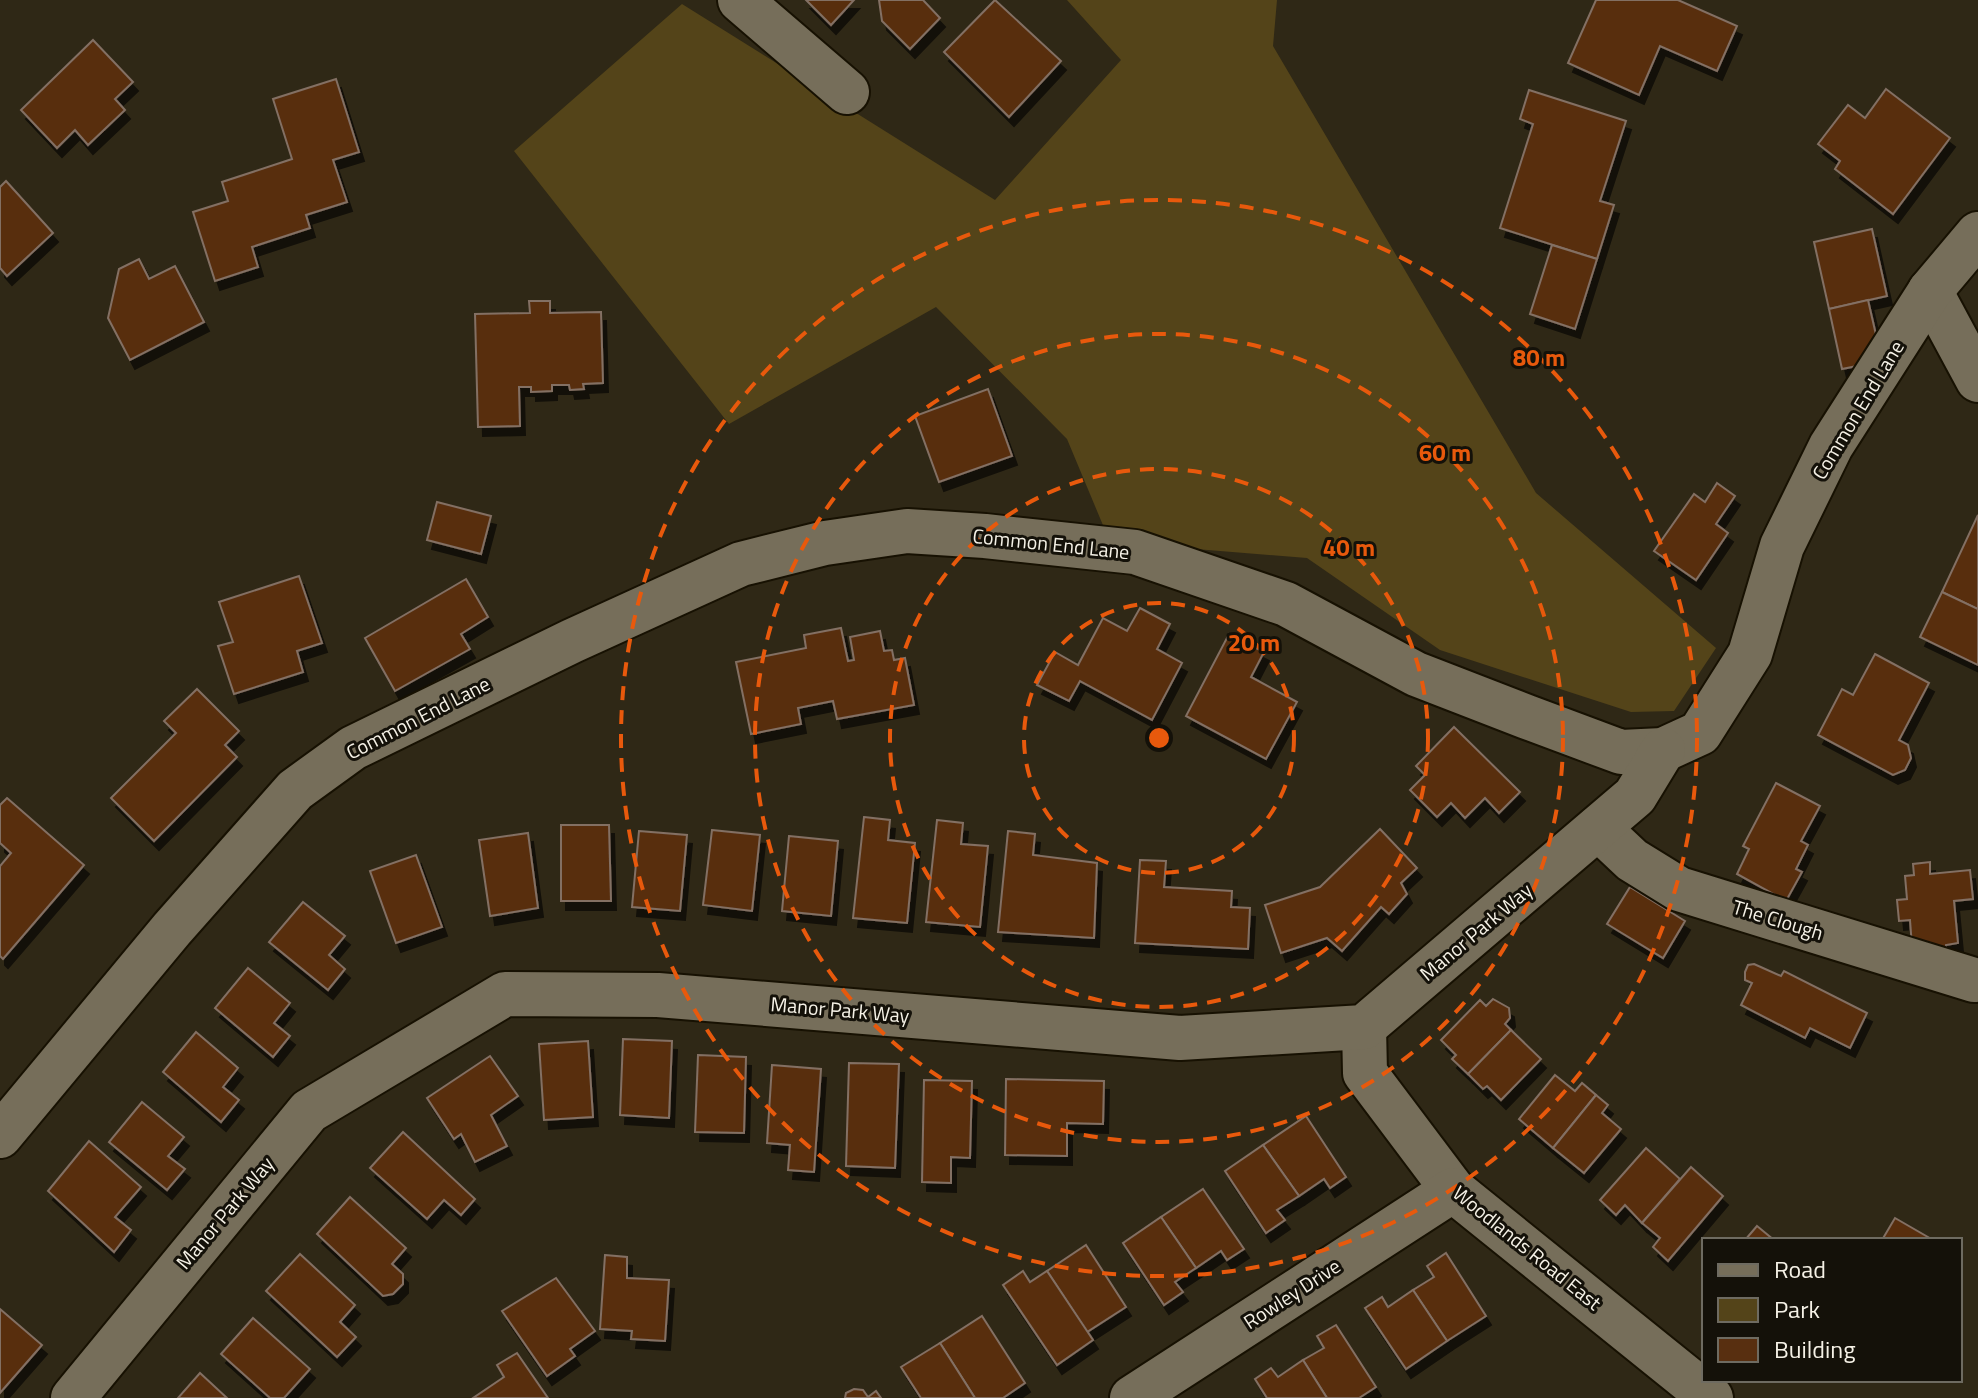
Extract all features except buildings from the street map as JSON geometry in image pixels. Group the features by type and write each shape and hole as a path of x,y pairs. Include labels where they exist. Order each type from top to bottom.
{"street":[{"path":"740,0 847,92"},
{"name":"Common End Lane","path":"0,1136 172,929 295,790 353,748 572,641 741,564 825,543 907,531 1135,552 1286,604 1416,674 1527,717 1621,752 1663,750 1700,733 1750,654 1782,546 1831,446 1930,291 1978,234"},
{"path":"1930,291 1978,380"},
{"name":"Manor Park Way","path":"73,1398 309,1111 505,994 658,995 1180,1038 1364,1027 1635,796 1663,750"},
{"name":"The Clough","path":"1598,828 1632,860 1679,889 1974,980"},
{"name":"Woodlands Road East","path":"1364,1027 1365,1073 1453,1190 1711,1398"},
{"name":"Rowley Drive","path":"1132,1398 1453,1190"}],"green space":[{"path":"1067,0 1277,0 1273,46 1536,493 1716,648 1674,711 1631,712 1440,650 1307,558 1110,542 1067,439 936,307 729,424 514,151 682,4 995,200 1121,60"}]}
